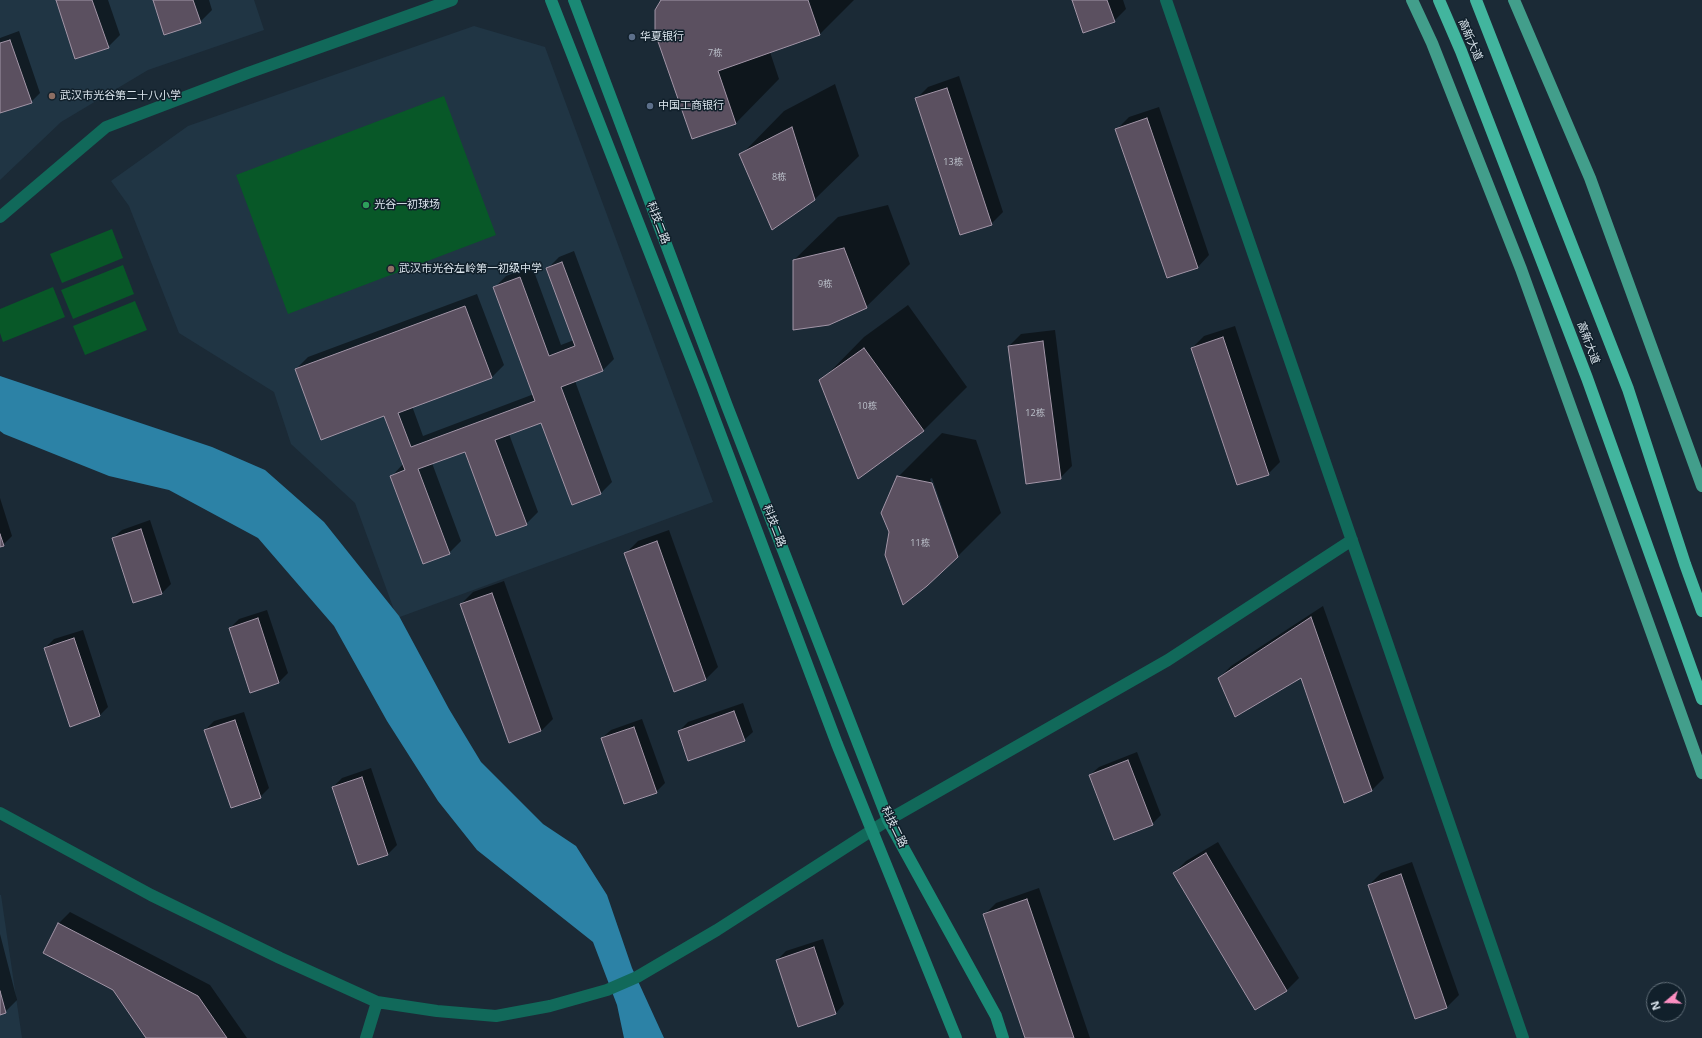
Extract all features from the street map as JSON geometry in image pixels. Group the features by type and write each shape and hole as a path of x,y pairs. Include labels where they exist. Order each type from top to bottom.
{"highway":[{"name":"高新大道","path":"1439,0 1461,51 1587,378 1702,699"},
{"name":"高新大道","path":"1476,0 1628,389 1685,564 1702,611"}],"main road":[{"path":"1412,0 1432,43 1522,269 1702,772"},
{"path":"1514,0 1590,178 1702,486"}],"street":[{"path":"0,217 106,127 248,73 452,0"},
{"name":"科技二路","path":"551,0 702,386 837,744 956,1038"},
{"name":"科技二路","path":"574,0 727,406 888,820 996,1016 1003,1038"},
{"path":"1166,0 1523,1038"},
{"path":"0,813 151,895 280,958 377,1002 437,1011 496,1016 550,1006 607,990 637,977 716,930 888,820 1168,660 1352,540"},
{"path":"366,1038 377,1002"}],"shaded area":[{"name":"武汉市光谷第二十八小学","path":"0,0 254,0 264,30 148,70 61,122 0,180"},
{"name":"武汉市光谷左岭第一初级中学","path":"474,26 545,47 713,502 397,618 355,503 291,444 274,392 179,333 129,206 111,181 188,126"},
{"path":"1,895 22,1038 0,1038"}],"green space":[{"name":"光谷一初球场","path":"444,96 496,235 288,314 236,175"},
{"path":"112,229 123,258 62,283 50,254"},
{"path":"123,265 134,294 73,319 61,290"},
{"path":"53,287 65,317 3,342 0,333 0,309"},
{"path":"135,301 147,330 85,355 73,326"}],"water":[{"path":"0,376 212,447 265,470 324,522 399,616 449,709 481,762 543,824 576,846 607,895 632,968 664,1038 624,1038 617,1005 593,942 477,850 438,801 387,721 334,626 258,538 169,490 109,476 4,434 0,431"}],"building":[{"path":"56,0 92,0 109,48 75,59"},
{"path":"153,0 193,0 201,23 164,35"},
{"path":"661,0 808,0 820,35 718,71 736,124 692,139 655,33 655,10"},
{"path":"1072,0 1107,0 1115,22 1083,33"},
{"path":"10,40 32,103 0,113 0,43"},
{"path":"947,88 992,225 960,235 915,98"},
{"path":"1147,118 1198,268 1167,278 1115,129"},
{"path":"792,127 815,200 772,230 739,154"},
{"path":"844,248 867,308 829,325 793,330 793,260"},
{"path":"562,262 603,371 561,387 601,494 572,505 541,423 495,440 527,525 496,536 465,452 418,469 450,554 423,564 390,476 405,470 384,416 321,440 295,369 465,306 492,378 398,413 411,447 535,401 493,287 520,277 549,356 575,346 546,268"},
{"path":"1223,337 1269,475 1237,485 1191,348"},
{"path":"1043,341 1061,479 1026,484 1008,346"},
{"path":"864,348 924,431 858,479 819,380"},
{"path":"897,476 932,483 958,557 927,586 903,605 885,555 889,532 881,513"},
{"path":"141,529 162,594 133,603 112,538"},
{"path":"0,534 4,546 0,547"},
{"path":"657,541 706,680 674,692 624,553"},
{"path":"492,593 541,731 509,743 460,604"},
{"path":"1311,617 1372,791 1344,803 1301,678 1235,717 1218,678"},
{"path":"258,618 279,683 250,693 229,628"},
{"path":"74,638 100,716 70,727 44,648"},
{"path":"734,711 745,741 688,761 678,731"},
{"path":"235,720 261,798 231,808 204,730"},
{"path":"634,727 657,793 624,804 601,738"},
{"path":"1128,760 1153,825 1114,840 1089,775"},
{"path":"362,777 388,855 358,865 332,787"},
{"path":"1206,853 1287,991 1255,1010 1173,873"},
{"path":"1401,874 1447,1008 1415,1019 1368,885"},
{"path":"1027,899 1074,1038 1025,1038 983,914"},
{"path":"58,923 198,996 227,1038 146,1038 113,990 43,953"},
{"path":"814,947 836,1014 798,1027 776,960"},
{"path":"0,991 6,1013 0,1015"}],"place":[{"name":"华夏银行","path":"632,37"},
{"name":"武汉市光谷第二十八小学","path":"52,96"},
{"name":"中国工商银行","path":"650,106"},
{"name":"光谷一初球场","path":"366,205"},
{"name":"武汉市光谷左岭第一初级中学","path":"391,269"}]}
